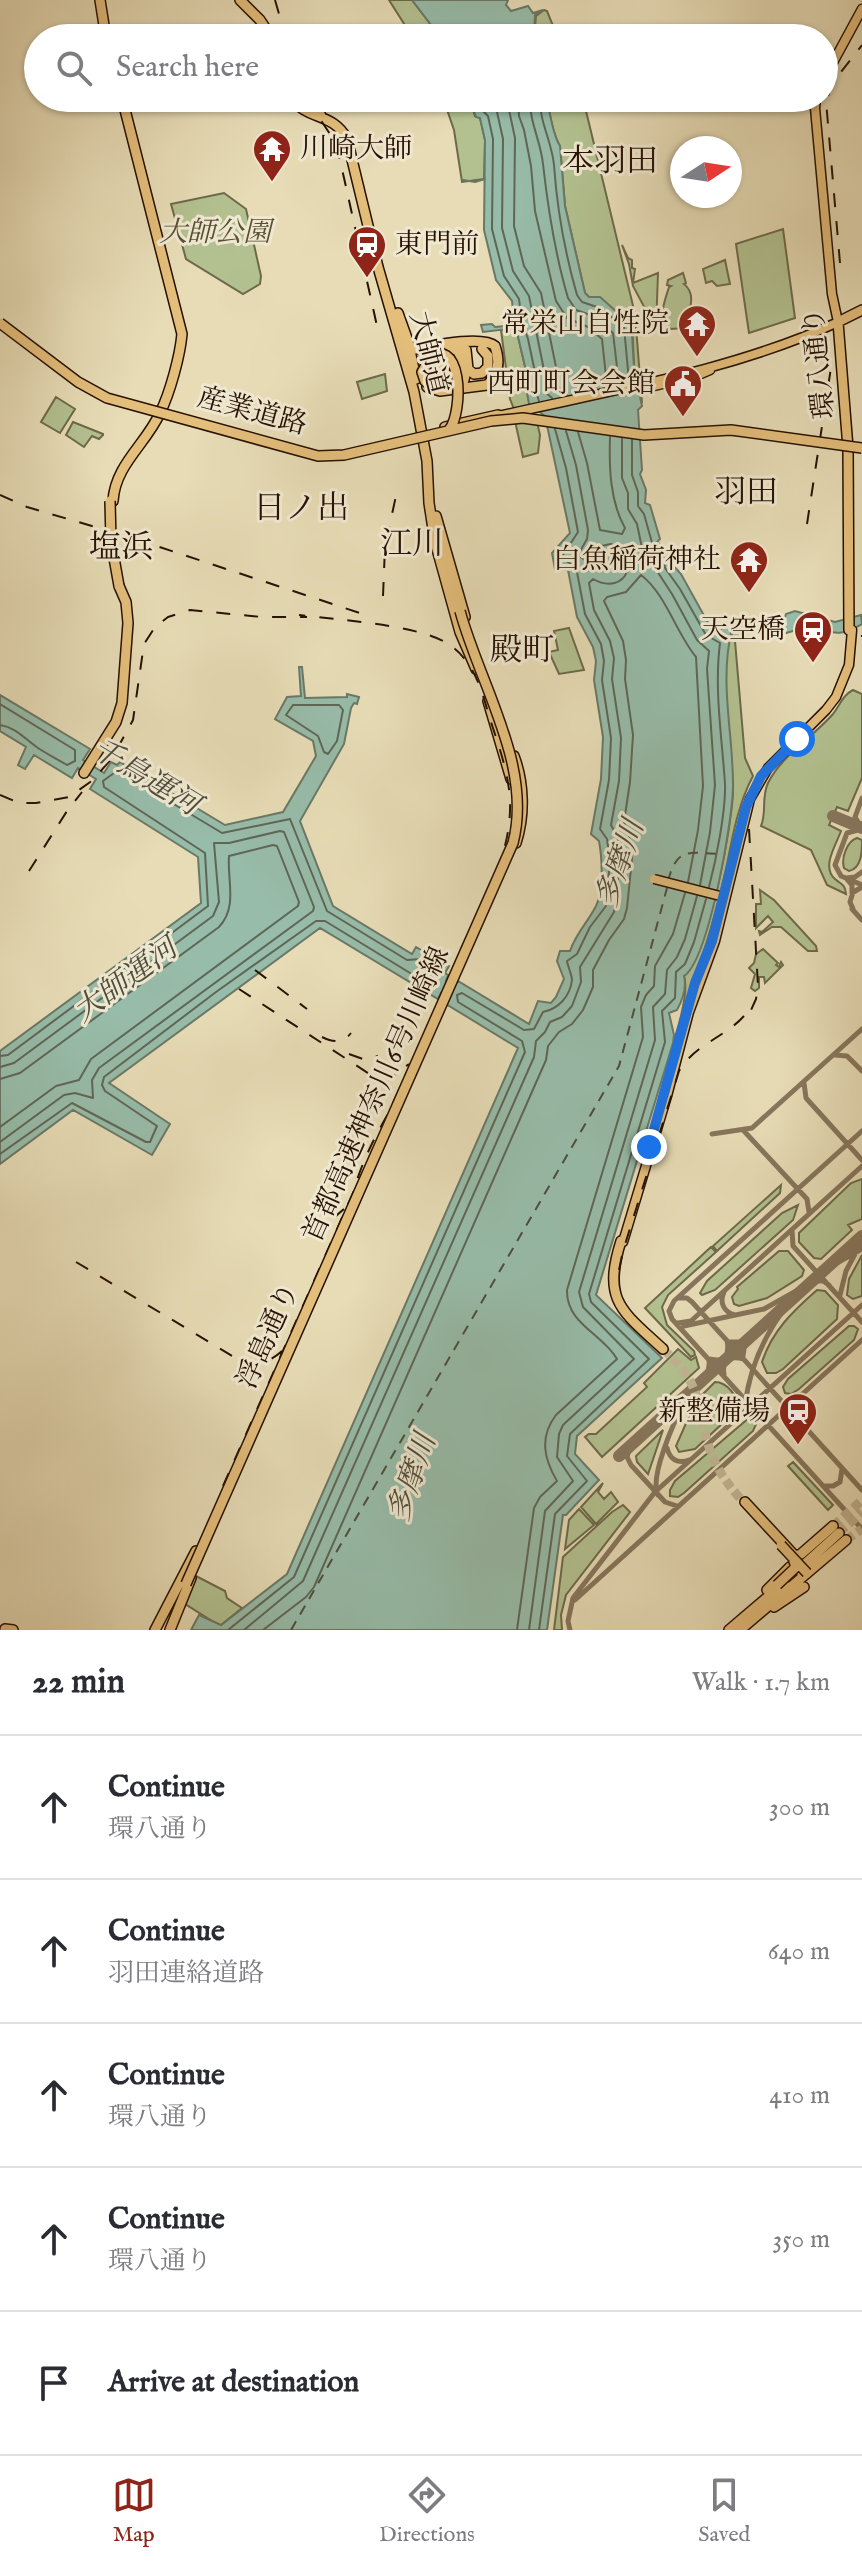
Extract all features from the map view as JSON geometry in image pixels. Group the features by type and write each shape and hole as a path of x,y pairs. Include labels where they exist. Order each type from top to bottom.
{"highway":[{"path":"101,0 105,24"},
{"path":"242,0 263,24"},
{"path":"242,0 262,24"},
{"path":"84,773 120,712 127,651 128,612 111,541 115,475 159,412 179,331 124,112"},
{"name":"大師道","path":"314,112 335,123 347,139 384,287 407,346 425,434"},
{"name":"大師道","path":"319,112 321,116"},
{"path":"840,322 862,312"},
{"path":"0,322 78,382 107,398 310,455 338,456 440,435 453,426 458,381 456,366 440,354 424,361 421,379 426,386 439,389 485,386 496,376 498,361 495,346 488,341 446,345"},
{"path":"0,322 80,381 117,399 314,453 336,454 494,417 517,416 665,433"},
{"name":"環八通り","path":"840,322 849,445 850,630"},
{"path":"407,346 446,345 462,345 468,369 476,374 485,371 489,363 483,347 494,359 489,376 480,382 439,389 424,384 421,369 431,363 449,373 458,371 460,357 456,350 446,345"},
{"path":"439,389 462,382 466,374 459,353 446,345"},
{"name":"大師道","path":"407,346 412,384 425,434"},
{"path":"399,440 441,427 452,420 455,413 456,375 452,364 444,358 432,358 423,368 424,378 439,389"},
{"path":"425,434 517,416 637,435 722,427 862,446"},
{"path":"370,449 450,429 463,432 517,421 545,421"},
{"path":"767,433 862,446"},
{"path":"425,434 431,463 433,504 440,534 475,649 512,751 521,788 520,830 454,977"},
{"path":"425,434 435,542 460,632 488,699 515,807 513,831 465,951"},
{"name":"首都高速神奈川6号川崎線","path":"445,563 468,638 492,699 516,785 518,812 514,837 492,895 164,1629 511,843 516,799 511,772 465,638 445,563"},
{"path":"492,895 520,824 520,790 512,751"},
{"path":"454,977 504,860 512,821 512,791"},
{"name":"浮島通り","path":"176,1601 454,977"},
{"path":"622,1241 615,1274 619,1297 627,1311 664,1349"},
{"path":"745,1503 807,1573"},
{"path":"787,1552 799,1556 814,1542 839,1533"},
{"path":"758,1616 829,1553 839,1533"},
{"path":"772,1587 839,1533"},
{"path":"732,1630 839,1533"},
{"path":"732,1630 772,1587 797,1566 787,1552"},
{"path":"732,1630 804,1587"},
{"path":"164,1629 165,1612 176,1601"},
{"path":"164,1629 176,1601"}],"main road":[{"path":"838,46 862,2"},
{"path":"838,53 862,9"},
{"name":"環八通り","path":"815,112 832,294 840,322"},
{"name":"産業道路","path":"0,322 98,395 116,403 324,458 344,457 425,434 517,416"},
{"path":"698,372 803,341 840,322"},
{"path":"517,416 647,388 840,322"},
{"path":"662,376 694,368 698,372"},
{"path":"666,387 711,369"},
{"path":"517,416 678,378"},
{"name":"環八通り","path":"622,1241 712,931 743,805 758,774 824,708 833,695 845,663 850,630"},
{"name":"環八通り","path":"622,1241 667,1096 695,987 715,941 750,799 768,768 836,697 849,665 850,630"},
{"path":"695,987 724,897 746,801 758,774"},
{"path":"741,828 750,799"},
{"path":"654,879 724,897"}],"green space":[{"path":"389,0 412,0 430,24 404,24"},
{"path":"547,11 552,24 535,24 536,16"},
{"path":"448,112 474,112 480,118 485,140 484,179 462,182 454,130"},
{"path":"550,112 586,112 635,314 642,403 634,367 632,318 620,315 601,300 585,293 565,206 560,146"},
{"name":"大師公園","path":"224,193 246,209 261,276 260,284 243,294 186,259 171,204"},
{"path":"783,229 795,318 749,333 736,244"},
{"path":"622,245 635,269 633,283 658,273 656,329 633,286"},
{"path":"725,260 730,284 717,286 712,281 706,283 703,269"},
{"path":"683,273 691,304 684,328 671,329 663,315 671,286 667,285 668,280"},
{"path":"516,328 528,379 525,381 530,406 514,409 501,330"},
{"path":"385,374 387,391 362,399 357,382"},
{"path":"56,397 75,409 60,433 41,422"},
{"path":"515,421 537,422 540,435 538,453 523,457"},
{"path":"73,422 103,435 99,439 92,436 84,447 66,435"},
{"path":"736,627 741,627 741,640 735,641 745,758 753,776 736,821 719,900 668,1077 663,1076 685,997 684,976 702,944 718,886 729,824 733,783 725,679 726,658"},
{"path":"569,628 584,670 559,674 549,652 558,650 554,631"},
{"path":"853,690 862,694 862,778 848,811 837,807 829,825 841,831 829,868 835,879 844,886 846,894 827,885 811,850 761,826 766,789 774,773"},
{"path":"857,838 862,840 860,858 857,866 849,871 844,868 844,855 850,843"},
{"path":"760,890 774,900 816,946 817,951 808,951 781,927 772,927 760,935 759,931 762,932 773,922 768,916 756,928 756,904 761,904"},
{"path":"763,949 778,963 776,965 779,967 781,962 783,965 765,983 764,977 759,977 759,988 755,991 751,988 755,974 749,968 756,954"},
{"path":"862,1179 862,1219 848,1225 852,1230 821,1259 814,1258 799,1242 799,1233 851,1183"},
{"path":"781,1185 780,1193 717,1251 713,1246"},
{"path":"798,1205 793,1220 715,1290 700,1293 707,1281 782,1213"},
{"path":"711,1247 716,1252 668,1295 662,1307 667,1325 694,1351 695,1355 691,1357 645,1308"},
{"path":"779,1251 788,1251 804,1270 802,1276 767,1298 739,1306 734,1304 732,1297 737,1287"},
{"path":"862,1255 862,1296 853,1299 847,1295 849,1279"},
{"path":"817,1290 825,1291 838,1305 837,1319 783,1369 767,1373 762,1362 777,1331"},
{"path":"849,1326 858,1329 854,1340 799,1389 791,1394 785,1393 783,1387 788,1379"},
{"path":"678,1349 691,1360 696,1357 699,1368 602,1457 585,1437 596,1434 647,1387 644,1383"},
{"path":"715,1382 731,1391 738,1409 695,1449 679,1452 676,1446 687,1421 701,1396"},
{"path":"750,1417 757,1422 753,1431 684,1493 678,1497 670,1496 675,1481"},
{"path":"663,1430 648,1474 637,1462 636,1456"},
{"path":"793,1462 833,1505 828,1510 788,1466"},
{"path":"603,1483 598,1492 604,1499 611,1492 618,1502 596,1524 581,1507"},
{"path":"623,1505 630,1512 566,1595 561,1615 562,1630 554,1630 563,1557"},
{"path":"579,1509 594,1525 565,1549 569,1520"},
{"path":"194,1575 225,1591 227,1598 242,1608 220,1626 182,1602"}],"water":[{"path":"412,0 508,0 506,5 511,11 528,6 533,13 543,10 535,15 535,24 430,24"},
{"path":"474,112 550,112 560,146 565,206 585,293 589,297 600,297 625,319 631,317 634,368 642,406 638,410 640,474 646,490 645,503 650,505 660,539 657,542 670,554 672,564 681,574 712,630 717,632 739,620 777,626 783,623 786,614 795,611 835,622 861,615 862,624 836,633 803,628 776,635 736,625 732,628 727,688 733,785 718,887 702,944 684,976 685,989 681,1002 677,1010 669,1013 673,1043 596,1295 662,1358 577,1436 575,1454 599,1480 563,1515 547,1630 191,1630 199,1615 221,1625 287,1574 518,1048 446,1004 448,998 441,993 438,999 320,928 109,1083 170,1124 152,1155 73,1110 0,1164 0,1051 201,903 198,857 90,789 96,779 78,768 72,778 34,755 25,769 18,765 26,747 0,731 0,695 90,749 83,760 104,773 111,762 117,765 120,762 225,825 283,812 316,756 313,741 275,719 287,697 301,696 299,667 302,667 305,698 347,697 347,694 359,697 357,704 354,703 351,708 344,744 300,821 333,906 412,954 416,947 449,966 445,973 448,975 446,981 454,985 458,981 529,1024 538,1001 551,1003 556,997 564,979 557,961 560,951 570,951 596,906 600,892 599,841 591,834 601,779 603,737 594,680 596,661 593,647 577,617 568,570 555,569 552,553 570,533 545,416 529,404 525,382 528,379 516,328 483,332 481,325 506,326 514,319 512,301 496,280 484,230 485,140 480,118"}],"waterway":[{"path":"463,180 475,182 485,179"}],"ferry route":[{"path":"668,881 675,863 685,854 718,854"},
{"path":"291,1630 619,1066 667,888"}],"taxiway":[{"path":"862,798 855,817 862,829 847,833 835,865 841,876 862,885"},
{"path":"862,872 846,878 852,885 852,893 862,887"},
{"path":"853,892 850,902 853,909"},
{"path":"852,909 862,920"},
{"path":"712,1134 752,1128 862,1029"},
{"path":"835,1055 847,1056 862,1071"},
{"path":"804,1083 806,1098 862,1160"},
{"path":"744,1131 807,1199 809,1212"},
{"path":"862,1131 674,1301 669,1311 672,1319 862,1529"},
{"path":"678,1323 691,1321 862,1166"},
{"path":"792,1230 793,1246 862,1322"},
{"path":"840,1295 846,1271 862,1241"},
{"path":"823,1271 862,1249"},
{"path":"684,1326 764,1309 814,1281 829,1285"},
{"path":"724,1292 724,1306 735,1315"},
{"path":"679,1298 692,1302 862,1490"},
{"path":"745,1405 751,1376 762,1348 793,1298"},
{"path":"570,1630 568,1621 573,1598 655,1492 862,1305"},
{"path":"575,1600 862,1340"},
{"path":"724,1374 727,1341"},
{"path":"730,1342 745,1342 743,1356"},
{"path":"711,1359 743,1359"},
{"path":"658,1495 657,1476 669,1436 684,1404 707,1373 709,1361"},
{"path":"630,1446 627,1457 631,1465 665,1502 677,1506"},
{"path":"667,1448 675,1460 689,1460"},
{"path":"825,1486 840,1482 842,1469"}],"runway":[{"path":"833,816 862,828"},
{"path":"619,1456 862,1236"}],"tunnel":[{"path":"412,371 417,359 436,352"},
{"path":"663,1349 693,1386 713,1458 744,1503"},
{"path":"833,1526 862,1500"},
{"path":"839,1533 862,1512"},
{"path":"846,1540 862,1529"}],"railway":[{"path":"275,0 282,24"},
{"path":"838,76 862,45"},
{"path":"315,112 338,151 377,326"},
{"path":"827,112 840,263"},
{"path":"807,524 832,361"},
{"path":"383,596 385,547 397,491"},
{"path":"0,495 27,507 126,536 369,616"},
{"path":"0,795 19,803 36,803 69,797 93,780 112,758 133,720 144,644 155,627 168,617 190,610 262,617 307,617"},
{"path":"223,1486 353,1193 368,1152 493,881 505,846 510,810 504,763 479,683 453,647 412,630 299,615"},
{"path":"29,871 82,792"},
{"path":"749,829 758,986 751,1010"},
{"path":"255,970 307,1009"},
{"path":"239,989 371,1075 393,1076 409,1064"},
{"path":"619,1270 679,1071 693,1054 744,1016"},
{"path":"322,1037 338,1041 351,1033"},
{"path":"349,1054 363,1059 378,1056"},
{"path":"309,1223 330,1221 344,1209"},
{"path":"76,1262 239,1360 262,1362 282,1351"}],"place":[{"name":"川崎大師","path":"272,183"},
{"name":"東門前","path":"367,279"},
{"name":"常栄山自性院","path":"697,358"},
{"name":"西町町会会館","path":"683,418"},
{"name":"白魚稲荷神社","path":"749,594"},
{"name":"天空橋","path":"813,664"},
{"name":"新整備場","path":"798,1446"}],"district":[{"name":"本羽田","path":"610,162"},
{"name":"羽田","path":"746,493"},
{"name":"日ノ出","path":"301,509"},
{"name":"江川","path":"412,545"},
{"name":"塩浜","path":"121,548"},
{"name":"殿町","path":"522,651"}],"route":[{"path":"649,1147 695,983 712,941 746,807 761,776 797,739"}],"water label":[{"name":"千鳥運河","path":"145,778"},
{"name":"多摩川","path":"621,864"},
{"name":"大師運河","path":"126,981"},
{"name":"多摩川","path":"413,1478"}]}
